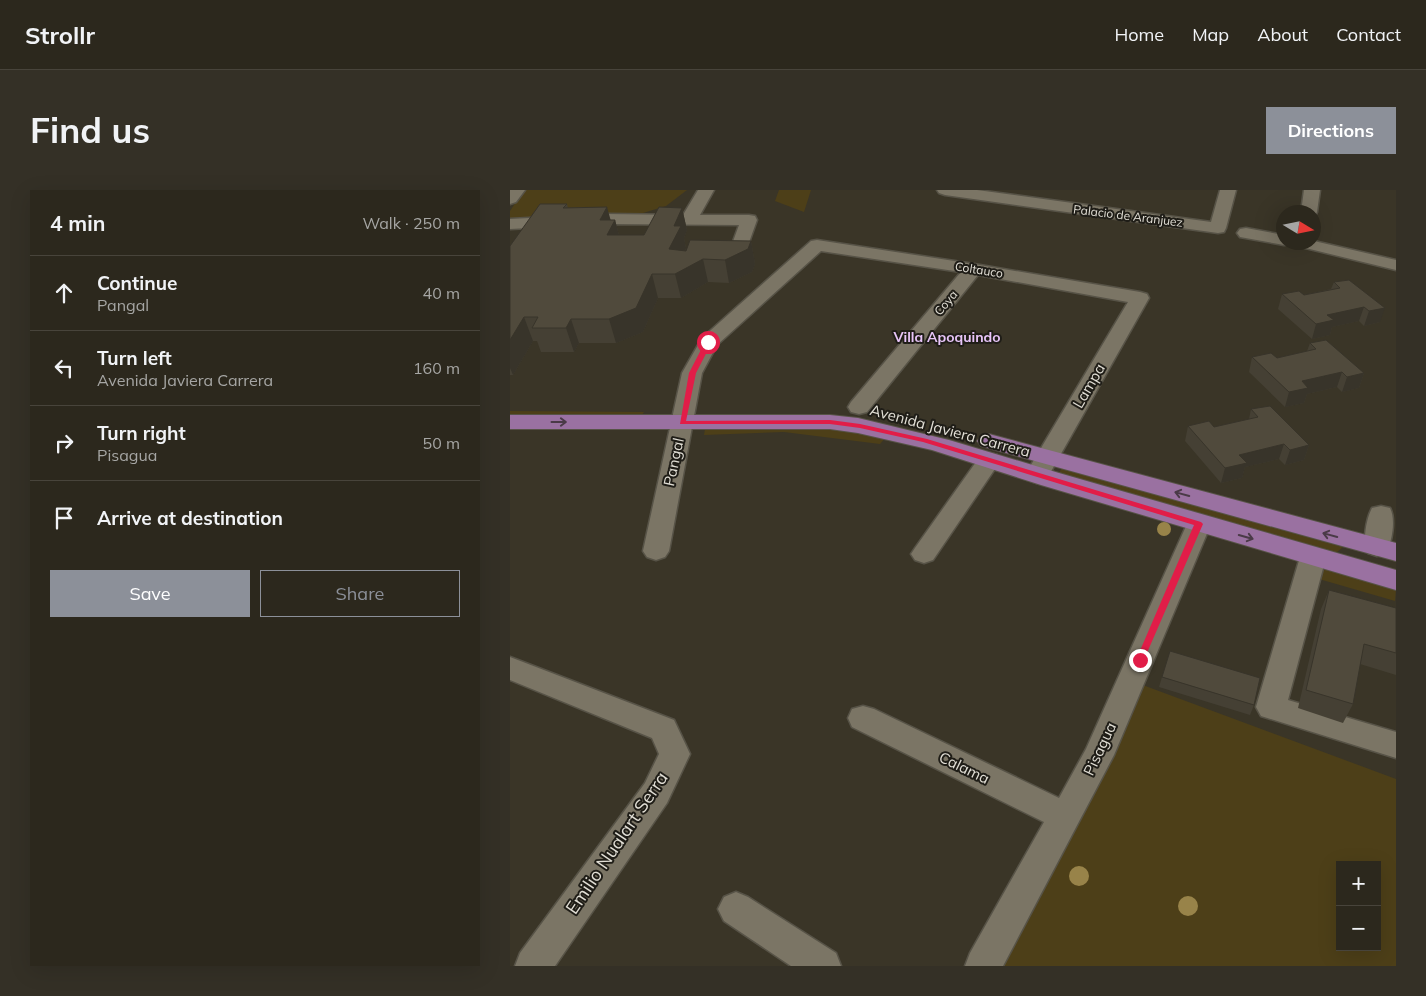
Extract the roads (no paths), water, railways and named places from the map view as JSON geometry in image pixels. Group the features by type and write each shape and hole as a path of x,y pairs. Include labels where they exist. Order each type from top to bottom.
{"main road":[{"name":"Avenida Javiera Carrera","path":"510,404 684,414 793,422 846,423 924,440 989,460 1042,466 1387,550 1385,577 1199,524 1042,466 894,414 859,407 799,404 684,414 510,422"}],"street":[{"path":"510,199 517,190"},
{"path":"689,219 706,190"},
{"name":"Palacio de Aranjuez","path":"945,190 1042,197 1218,228 1228,190"},
{"path":"1310,205 1312,190"},
{"path":"510,224 606,219 689,219 707,227 749,220 736,258"},
{"path":"640,236 648,220"},
{"path":"1246,234 1276,239"},
{"name":"Coltauco","path":"817,245 974,269 1140,298"},
{"name":"Pangal","path":"656,551 692,373 708,342 817,245"},
{"path":"1321,247 1396,265"},
{"name":"Coya","path":"859,407 974,269"},
{"name":"Lampa","path":"1042,466 1140,298"},
{"path":"924,554 989,460"},
{"path":"1380,514 1387,550"},
{"name":"Pisagua","path":"984,966 1099,755 1199,524"},
{"path":"1313,557 1271,707 1396,745"},
{"name":"Emilio Nualart Serra","path":"510,668 663,729 675,754 656,793 533,966"},
{"name":"Calama","path":"862,718 1066,817"},
{"path":"736,909 824,966"}],"district":[{"name":"Villa Apoquindo","path":"947,337"}]}
